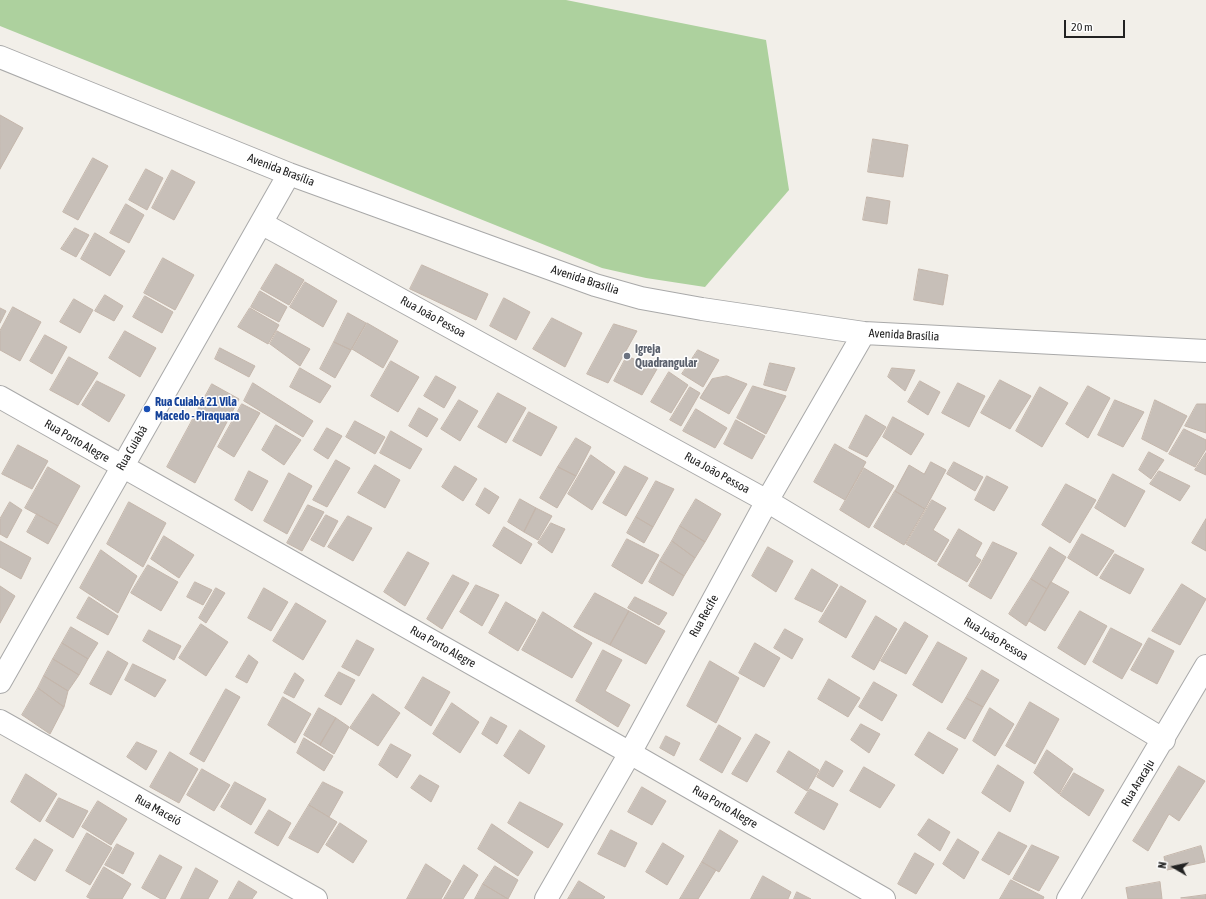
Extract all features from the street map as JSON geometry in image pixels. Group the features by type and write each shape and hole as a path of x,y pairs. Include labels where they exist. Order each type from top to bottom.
{"street":[{"name":"Avenida Brasília","path":"0,57 288,174 595,285 641,298 702,309 864,333 1206,351"},
{"name":"Rua Cuiabá","path":"0,682 288,174"},
{"name":"Rua João Pessoa","path":"261,223 767,501 1164,740"},
{"name":"Rua Recife","path":"546,899 630,753 767,501 864,333"},
{"name":"Rua Porto Alegre","path":"0,397 121,467 630,753 884,899"},
{"name":"Rua Aracaju","path":"1068,899 1164,740 1206,666"},
{"name":"Rua Maceió","path":"0,720 316,899"}],"green space":[{"path":"0,0 566,0 766,40 789,190 705,287 646,278 602,268 0,26"}],"building":[{"path":"0,115 23,128 0,169"},
{"path":"873,139 908,145 903,177 868,172"},
{"path":"93,158 108,166 78,220 63,212"},
{"path":"146,169 163,178 147,210 129,200"},
{"path":"172,170 195,182 174,220 152,208"},
{"path":"867,197 890,201 887,224 863,220"},
{"path":"126,204 144,215 129,243 110,233"},
{"path":"75,228 89,235 76,257 61,249"},
{"path":"95,233 125,251 110,276 81,259"},
{"path":"163,258 194,275 175,310 144,293"},
{"path":"276,264 304,280 289,305 261,289"},
{"path":"422,265 488,294 476,320 410,289"},
{"path":"919,269 948,275 943,305 914,300"},
{"path":"305,282 337,301 323,327 290,307"},
{"path":"260,291 287,307 279,322 251,307"},
{"path":"105,295 123,306 114,321 95,311"},
{"path":"145,296 173,312 162,333 133,317"},
{"path":"504,298 530,312 516,340 490,326"},
{"path":"74,299 93,310 80,333 60,322"},
{"path":"13,307 41,322 20,361 0,350 0,331"},
{"path":"0,308 6,311 0,323"},
{"path":"250,308 279,325 268,344 238,327"},
{"path":"348,313 366,323 351,350 334,342"},
{"path":"552,318 582,333 565,367 533,349"},
{"path":"367,323 398,341 383,368 352,349"},
{"path":"614,324 637,331 608,383 587,374"},
{"path":"125,331 156,348 140,377 109,358"},
{"path":"277,331 310,349 300,366 270,344"},
{"path":"45,335 67,347 52,374 30,361"},
{"path":"334,342 351,350 335,378 320,369"},
{"path":"220,348 255,366 249,377 215,359"},
{"path":"698,350 719,360 703,387 682,374"},
{"path":"627,356 657,369 642,395 614,381"},
{"path":"69,357 98,373 78,405 50,390"},
{"path":"391,361 419,377 398,412 371,396"},
{"path":"770,363 795,368 786,391 764,385"},
{"path":"300,368 331,386 320,403 290,387"},
{"path":"892,368 915,370 905,391 888,377"},
{"path":"669,372 688,385 671,413 651,402"},
{"path":"436,376 456,387 444,408 424,396"},
{"path":"727,376 747,384 729,414 700,398 712,379"},
{"path":"1000,380 1031,396 1010,429 981,413"},
{"path":"97,381 125,395 109,422 82,405"},
{"path":"920,381 940,392 928,415 908,402"},
{"path":"253,383 313,421 303,437 244,401"},
{"path":"958,383 985,396 969,427 942,413"},
{"path":"212,384 239,399 195,483 167,467"},
{"path":"753,386 786,396 766,434 737,418"},
{"path":"1088,386 1110,398 1088,438 1066,424"},
{"path":"690,387 700,393 681,426 670,420"},
{"path":"1040,387 1068,403 1042,447 1016,431"},
{"path":"498,393 526,408 506,443 478,427"},
{"path":"459,400 478,411 460,441 441,429"},
{"path":"1115,400 1144,412 1123,447 1098,435"},
{"path":"1155,400 1187,416 1167,452 1142,439"},
{"path":"242,404 260,413 234,457 218,447"},
{"path":"1197,404 1206,404 1206,433 1185,426"},
{"path":"419,408 438,419 427,437 409,426"},
{"path":"696,409 727,428 715,448 683,431"},
{"path":"529,412 557,427 541,456 513,441"},
{"path":"866,415 886,427 867,457 849,448"},
{"path":"893,417 924,434 911,455 883,437"},
{"path":"736,420 765,436 752,459 724,444"},
{"path":"355,421 385,437 375,454 346,437"},
{"path":"276,425 301,440 284,465 262,450"},
{"path":"327,428 342,436 328,459 314,450"},
{"path":"1184,429 1206,440 1206,449 1195,467 1169,454"},
{"path":"391,431 422,449 410,469 380,453"},
{"path":"576,438 591,447 576,476 558,467"},
{"path":"835,444 866,462 845,500 814,482"},
{"path":"18,445 48,461 32,489 2,474"},
{"path":"1149,452 1164,460 1151,479 1139,470"},
{"path":"1206,453 1206,475 1195,470"},
{"path":"591,455 615,472 592,510 568,494"},
{"path":"336,460 350,468 327,507 313,500"},
{"path":"931,462 946,470 925,509 895,491 909,465 924,474"},
{"path":"954,462 983,477 975,491 947,474"},
{"path":"375,465 400,480 385,508 358,493"},
{"path":"455,466 477,479 463,501 442,487"},
{"path":"625,466 648,478 626,516 603,503"},
{"path":"48,467 80,486 58,526 25,508"},
{"path":"558,467 576,476 557,508 540,498"},
{"path":"864,468 894,486 869,528 840,510"},
{"path":"249,471 268,481 252,511 235,500"},
{"path":"1159,471 1190,486 1180,501 1150,484"},
{"path":"289,473 312,486 287,534 264,521"},
{"path":"1113,474 1145,491 1125,527 1095,508"},
{"path":"987,476 1008,487 994,511 975,500"},
{"path":"656,481 674,489 653,527 636,517"},
{"path":"1066,484 1096,500 1070,543 1042,525"},
{"path":"485,488 499,497 489,514 476,505"},
{"path":"895,491 925,509 904,545 874,527"},
{"path":"520,499 536,508 524,532 508,522"},
{"path":"696,499 721,514 705,542 680,526"},
{"path":"932,500 946,508 933,530 949,540 936,562 906,544"},
{"path":"10,502 22,510 7,538 0,534 0,519"},
{"path":"129,502 166,523 143,567 107,544"},
{"path":"308,505 324,512 302,551 287,543"},
{"path":"536,508 552,516 538,540 524,532"},
{"path":"37,514 58,526 48,544 27,532"},
{"path":"326,515 338,521 324,547 311,540"},
{"path":"348,516 372,528 353,561 328,547"},
{"path":"636,517 653,527 644,543 627,533"},
{"path":"1206,519 1206,551 1192,543"},
{"path":"551,523 565,529 552,553 538,543"},
{"path":"680,526 705,542 695,558 672,541"},
{"path":"504,527 532,544 521,564 493,546"},
{"path":"959,529 982,543 975,556 981,560 967,582 938,565"},
{"path":"1082,534 1114,551 1097,576 1068,558"},
{"path":"164,536 194,555 179,578 151,559"},
{"path":"627,539 659,555 642,584 612,566"},
{"path":"0,541 31,558 21,579 0,567"},
{"path":"672,541 695,558 684,576 660,561"},
{"path":"993,542 1017,553 991,599 969,586"},
{"path":"768,547 793,561 776,592 752,576"},
{"path":"1050,547 1066,557 1047,589 1031,579"},
{"path":"101,550 137,576 118,613 80,588"},
{"path":"408,552 429,563 405,606 384,592"},
{"path":"1115,554 1144,569 1130,594 1100,578"},
{"path":"660,561 684,576 673,596 649,582"},
{"path":"148,565 178,582 161,611 131,593"},
{"path":"812,569 838,585 822,612 795,599"},
{"path":"453,575 469,583 442,629 427,619"},
{"path":"1031,579 1047,589 1026,626 1009,614"},
{"path":"195,582 212,590 203,605 187,597"},
{"path":"1051,582 1069,592 1045,631 1029,621"},
{"path":"1182,584 1206,599 1180,645 1152,631"},
{"path":"476,585 499,595 482,626 460,612"},
{"path":"0,586 15,596 0,623"},
{"path":"841,586 866,601 846,638 819,622"},
{"path":"216,588 225,593 206,623 199,618"},
{"path":"264,588 288,602 271,631 248,618"},
{"path":"595,593 629,611 610,645 574,627"},
{"path":"89,597 118,616 108,635 77,618"},
{"path":"635,597 667,613 659,625 628,608"},
{"path":"506,602 536,620 518,651 489,633"},
{"path":"296,603 326,621 303,660 273,641"},
{"path":"629,611 665,631 646,664 610,645"},
{"path":"1080,611 1107,626 1085,665 1058,648"},
{"path":"543,612 592,643 572,678 522,650"},
{"path":"876,616 897,629 874,670 852,657"},
{"path":"905,622 928,636 906,674 881,661"},
{"path":"201,624 228,642 206,676 179,658"},
{"path":"71,627 98,643 88,659 62,643"},
{"path":"1111,628 1142,644 1122,679 1093,662"},
{"path":"785,629 803,639 792,659 774,648"},
{"path":"149,630 181,646 174,660 143,641"},
{"path":"1149,638 1174,651 1157,684 1131,670"},
{"path":"357,640 374,649 359,676 342,667"},
{"path":"938,642 967,658 942,703 913,685"},
{"path":"62,643 88,659 79,675 53,659"},
{"path":"755,643 780,658 764,687 739,673"},
{"path":"603,650 622,660 605,691 630,705 618,727 576,701"},
{"path":"108,651 128,663 111,695 90,684"},
{"path":"249,655 258,662 247,683 236,677"},
{"path":"53,659 79,675 68,691 44,676"},
{"path":"710,661 739,678 716,723 687,706"},
{"path":"133,664 166,680 155,697 125,680"},
{"path":"982,670 999,680 983,707 966,698"},
{"path":"339,672 355,680 341,705 325,696"},
{"path":"295,673 304,680 294,698 284,693"},
{"path":"44,676 68,691 64,707 38,688"},
{"path":"423,677 450,692 431,726 405,708"},
{"path":"829,679 860,698 848,717 818,699"},
{"path":"874,682 897,695 882,721 859,707"},
{"path":"38,688 64,707 50,734 22,715"},
{"path":"226,689 240,697 204,762 190,754"},
{"path":"373,694 400,713 378,746 350,728"},
{"path":"283,697 311,714 295,743 268,725"},
{"path":"966,698 983,707 965,739 947,729"},
{"path":"1030,702 1059,719 1035,764 1006,746"},
{"path":"452,703 479,722 460,753 433,734"},
{"path":"319,708 336,718 320,745 304,735"},
{"path":"990,708 1014,724 995,756 973,741"},
{"path":"491,717 507,726 497,744 482,734"},
{"path":"336,718 349,727 334,754 320,745"},
{"path":"861,724 880,734 869,753 851,740"},
{"path":"719,725 741,738 722,773 700,760"},
{"path":"520,730 545,746 529,774 504,756"},
{"path":"929,732 958,749 943,774 915,755"},
{"path":"756,734 770,742 747,782 732,774"},
{"path":"666,736 680,743 674,756 660,748"},
{"path":"304,738 333,756 324,771 297,753"},
{"path":"137,742 157,751 146,770 127,757"},
{"path":"391,744 411,755 397,778 379,765"},
{"path":"1047,750 1073,769 1059,794 1034,773"},
{"path":"789,751 819,770 807,791 777,772"},
{"path":"170,752 198,769 179,803 150,787"},
{"path":"826,761 843,771 833,787 817,777"},
{"path":"998,765 1024,782 1010,812 982,793"},
{"path":"1179,766 1205,781 1179,821 1169,814 1148,851 1133,841"},
{"path":"864,767 895,785 880,808 850,791"},
{"path":"202,769 230,785 214,811 187,795"},
{"path":"1074,773 1104,790 1089,816 1060,795"},
{"path":"26,774 57,794 40,822 11,802"},
{"path":"420,775 439,786 431,802 411,788"},
{"path":"235,782 266,799 251,825 221,807"},
{"path":"323,782 343,792 329,817 309,805"},
{"path":"642,787 666,801 652,825 628,812"},
{"path":"810,789 838,804 824,830 795,813"},
{"path":"59,798 88,811 73,838 46,821"},
{"path":"98,801 127,819 111,845 82,827"},
{"path":"520,802 563,824 548,848 508,823"},
{"path":"309,805 337,822 318,853 289,838"},
{"path":"269,810 291,823 278,846 255,833"},
{"path":"929,819 950,832 940,851 918,835"},
{"path":"340,823 367,841 353,863 326,845"},
{"path":"492,824 533,852 518,876 478,849"},
{"path":"611,830 637,843 625,867 598,854"},
{"path":"720,830 738,841 719,872 702,862"},
{"path":"999,832 1027,846 1009,875 982,860"},
{"path":"87,833 112,848 90,885 66,871"},
{"path":"35,839 53,850 35,881 16,869"},
{"path":"958,839 979,852 964,879 943,864"},
{"path":"663,843 684,856 667,885 646,872"},
{"path":"117,844 134,853 123,874 105,865"},
{"path":"1032,845 1059,857 1039,891 1013,879"},
{"path":"1201,846 1205,862 1167,870 1164,857"},
{"path":"915,853 934,864 916,894 898,884"},
{"path":"160,855 182,867 165,899 161,899 142,888"},
{"path":"702,862 716,870 698,899 680,899"},
{"path":"426,864 451,881 441,899 407,899"},
{"path":"464,865 478,875 463,899 444,899"},
{"path":"495,866 518,880 508,899 483,884"},
{"path":"104,867 131,884 122,899 91,899 87,897"},
{"path":"196,868 218,881 208,899 181,899"},
{"path":"763,876 791,892 788,899 751,899"},
{"path":"1011,880 1044,897 1043,899 1000,899"},
{"path":"239,881 257,892 252,899 229,899"},
{"path":"579,881 605,897 603,899 568,899"},
{"path":"1160,882 1162,899 1128,899 1126,888"},
{"path":"483,884 508,899 475,899"},
{"path":"797,892 811,899 794,899"},
{"path":"1206,895 1206,899 1181,898"}],"place":[{"name":"Igreja Quadrangular","path":"627,356"},
{"name":"Rua Cuiabá 21 Vila Macedo - Piraquara","path":"147,409"}]}
